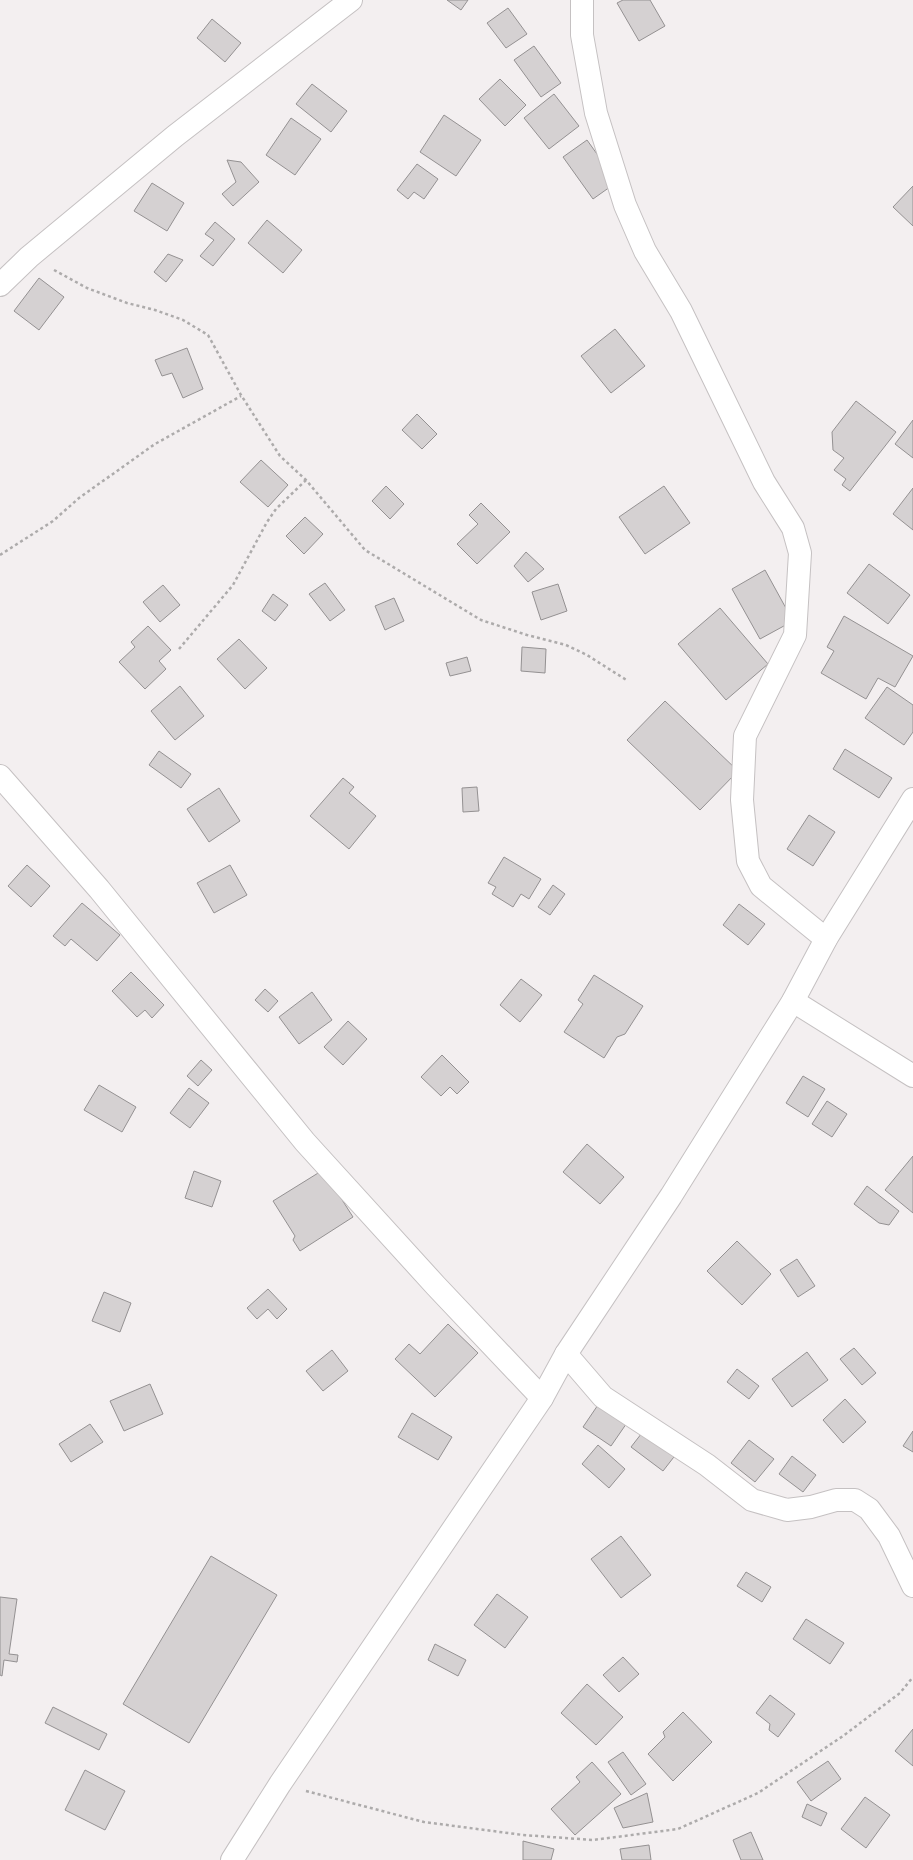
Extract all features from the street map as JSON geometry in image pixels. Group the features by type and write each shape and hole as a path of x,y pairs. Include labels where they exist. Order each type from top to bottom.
{"street":[{"path":"0,285 29,257 176,136 351,0"},
{"path":"582,0 582,34 596,114 625,205 645,251 681,310 764,482 793,528 800,554 795,635 745,736 742,800 748,861 761,886 826,939"},
{"path":"0,776 99,889 305,1142 436,1286 542,1398"},
{"path":"232,1860 280,1784 542,1398 566,1354 672,1196 793,1001 826,939 913,799"},
{"path":"793,1001 913,1076"},
{"path":"566,1354 604,1397 707,1465 752,1500 787,1510 811,1507 836,1500 855,1500 869,1509 889,1536 913,1586"}],"path":[{"path":"29,257 87,288 127,303 155,310 183,320 208,335 241,396 280,456 306,480 365,550 481,620 566,645 587,655 628,681"},
{"path":"0,555 53,521 92,488 155,444 241,396"},
{"path":"179,649 233,585 267,522 276,509 306,480"},
{"path":"280,1784 424,1822 523,1835 593,1840 678,1829 758,1793 843,1736 900,1693 913,1677"}],"building":[{"path":"447,0 468,0 461,10"},
{"path":"623,0 650,0 665,26 639,41 617,3"},
{"path":"508,8 527,34 506,48 487,23"},
{"path":"212,19 241,43 225,62 197,38"},
{"path":"534,46 561,83 541,97 514,60"},
{"path":"500,79 526,105 505,126 479,99"},
{"path":"312,84 347,111 331,132 296,104"},
{"path":"554,94 579,126 549,149 524,118"},
{"path":"444,115 481,140 456,176 420,152"},
{"path":"291,118 321,139 295,175 266,155"},
{"path":"587,140 617,182 593,199 563,157"},
{"path":"227,160 241,162 259,182 233,206 222,194 236,182"},
{"path":"417,164 438,179 424,199 414,192 408,199 397,190"},
{"path":"152,183 184,203 167,231 134,211"},
{"path":"913,186 913,226 893,207"},
{"path":"267,220 302,250 283,273 248,243"},
{"path":"215,222 235,239 213,266 200,256 214,240 205,234"},
{"path":"168,254 183,260 166,282 154,272"},
{"path":"39,278 64,297 39,330 14,311"},
{"path":"615,329 645,366 611,393 581,356"},
{"path":"187,348 203,389 183,398 172,373 162,376 155,360"},
{"path":"856,401 896,432 850,491 842,485 846,479 834,470 844,458 833,450 832,432"},
{"path":"417,414 437,434 422,449 402,430"},
{"path":"913,420 913,458 895,444"},
{"path":"261,460 288,485 268,507 240,482"},
{"path":"386,486 404,504 390,519 372,501"},
{"path":"664,486 690,523 645,554 619,517"},
{"path":"913,488 913,530 893,514"},
{"path":"481,503 510,532 477,564 457,544 478,524 469,515"},
{"path":"305,517 323,534 304,554 286,536"},
{"path":"526,552 544,569 528,582 514,566"},
{"path":"869,564 910,595 888,624 847,593"},
{"path":"765,570 793,621 760,639 732,589"},
{"path":"325,583 345,610 330,621 309,594"},
{"path":"558,584 567,611 541,620 532,592"},
{"path":"163,585 180,605 160,622 143,602"},
{"path":"273,594 288,605 275,621 262,611"},
{"path":"394,598 404,621 385,630 375,606"},
{"path":"720,608 768,664 726,700 678,644"},
{"path":"844,616 913,656 895,687 878,678 866,699 821,673 834,651 827,647"},
{"path":"148,626 171,650 159,661 166,669 145,689 119,662 135,647 131,642"},
{"path":"239,639 267,668 245,689 217,659"},
{"path":"522,647 546,649 545,673 521,671"},
{"path":"467,657 471,671 450,676 446,663"},
{"path":"180,686 204,716 175,740 151,711"},
{"path":"887,687 913,705 913,732 904,745 865,718"},
{"path":"665,701 738,771 700,810 627,740"},
{"path":"845,749 892,778 879,798 833,769"},
{"path":"159,751 191,774 181,788 149,765"},
{"path":"343,778 354,787 349,793 376,816 349,849 310,816"},
{"path":"477,787 479,811 463,812 462,788"},
{"path":"219,788 240,821 209,842 187,809"},
{"path":"809,815 835,832 813,866 787,849"},
{"path":"504,857 541,879 529,899 521,894 513,907 492,894 496,887 488,883"},
{"path":"27,865 50,886 31,907 8,886"},
{"path":"230,865 247,895 214,913 197,883"},
{"path":"553,885 565,894 550,915 538,907"},
{"path":"82,903 120,935 97,961 71,939 65,946 53,936"},
{"path":"739,904 765,924 748,945 723,925"},
{"path":"131,972 164,1005 152,1018 145,1010 137,1017 112,991"},
{"path":"594,975 643,1006 625,1034 617,1037 604,1058 564,1032 583,1004 578,1000"},
{"path":"521,979 542,995 520,1022 500,1005"},
{"path":"265,989 278,1001 268,1012 255,1000"},
{"path":"312,992 332,1020 299,1044 279,1017"},
{"path":"348,1021 367,1039 343,1065 324,1047"},
{"path":"442,1055 469,1082 457,1094 450,1087 441,1096 421,1077"},
{"path":"201,1060 212,1070 198,1086 187,1076"},
{"path":"803,1076 825,1089 808,1117 786,1103"},
{"path":"99,1085 136,1107 122,1132 84,1110"},
{"path":"189,1088 209,1103 190,1128 170,1113"},
{"path":"827,1101 847,1114 832,1137 812,1124"},
{"path":"587,1144 624,1177 600,1204 563,1172"},
{"path":"913,1156 913,1213 885,1190"},
{"path":"323,1170 353,1217 300,1251 293,1240 295,1236 273,1201"},
{"path":"194,1171 221,1181 212,1207 185,1198"},
{"path":"867,1186 899,1211 889,1225 879,1223 854,1204"},
{"path":"737,1241 771,1274 742,1305 707,1271"},
{"path":"797,1259 815,1286 798,1297 780,1270"},
{"path":"268,1289 287,1309 277,1319 268,1309 257,1319 247,1308"},
{"path":"104,1292 131,1303 120,1332 92,1321"},
{"path":"448,1324 478,1353 435,1397 395,1359 409,1344 420,1354"},
{"path":"854,1348 876,1373 862,1385 840,1359"},
{"path":"332,1350 348,1371 323,1391 306,1371"},
{"path":"807,1352 828,1380 792,1407 772,1379"},
{"path":"737,1369 759,1386 749,1399 727,1382"},
{"path":"150,1384 163,1414 124,1431 110,1401"},
{"path":"602,1399 631,1417 611,1446 583,1427"},
{"path":"845,1399 866,1422 843,1443 823,1420"},
{"path":"412,1413 452,1437 438,1460 398,1437"},
{"path":"90,1424 103,1442 71,1462 59,1444"},
{"path":"645,1429 677,1453 663,1471 631,1447"},
{"path":"913,1431 913,1452 903,1446"},
{"path":"749,1440 774,1459 755,1482 731,1463"},
{"path":"598,1445 625,1469 609,1488 582,1464"},
{"path":"792,1456 816,1475 803,1492 779,1474"},
{"path":"621,1536 651,1575 621,1598 591,1559"},
{"path":"211,1556 277,1595 189,1743 123,1704"},
{"path":"746,1572 771,1587 762,1602 737,1586"},
{"path":"497,1594 528,1617 505,1648 474,1625"},
{"path":"0,1597 17,1599 9,1654 18,1655 17,1662 4,1660 2,1676 0,1675"},
{"path":"806,1619 844,1643 830,1664 793,1639"},
{"path":"435,1644 466,1660 458,1676 428,1660"},
{"path":"623,1657 639,1674 619,1692 603,1675"},
{"path":"587,1684 623,1717 596,1745 561,1713"},
{"path":"770,1695 795,1714 778,1737 769,1730 770,1724 756,1713"},
{"path":"53,1707 107,1734 99,1750 45,1723"},
{"path":"683,1712 712,1742 673,1781 648,1754 665,1737 663,1732"},
{"path":"913,1729 913,1766 895,1751"},
{"path":"623,1752 646,1784 631,1795 608,1762"},
{"path":"828,1761 841,1779 811,1801 797,1782"},
{"path":"592,1762 621,1794 575,1835 551,1809 580,1782 576,1777"},
{"path":"85,1770 125,1791 105,1830 65,1810"},
{"path":"647,1793 653,1822 623,1828 614,1808"},
{"path":"865,1797 890,1815 866,1848 841,1829"},
{"path":"807,1804 827,1813 821,1826 802,1817"},
{"path":"751,1832 763,1860 741,1860 733,1840"},
{"path":"523,1841 554,1849 551,1860 523,1860"},
{"path":"649,1845 651,1860 622,1860 620,1849"}]}
